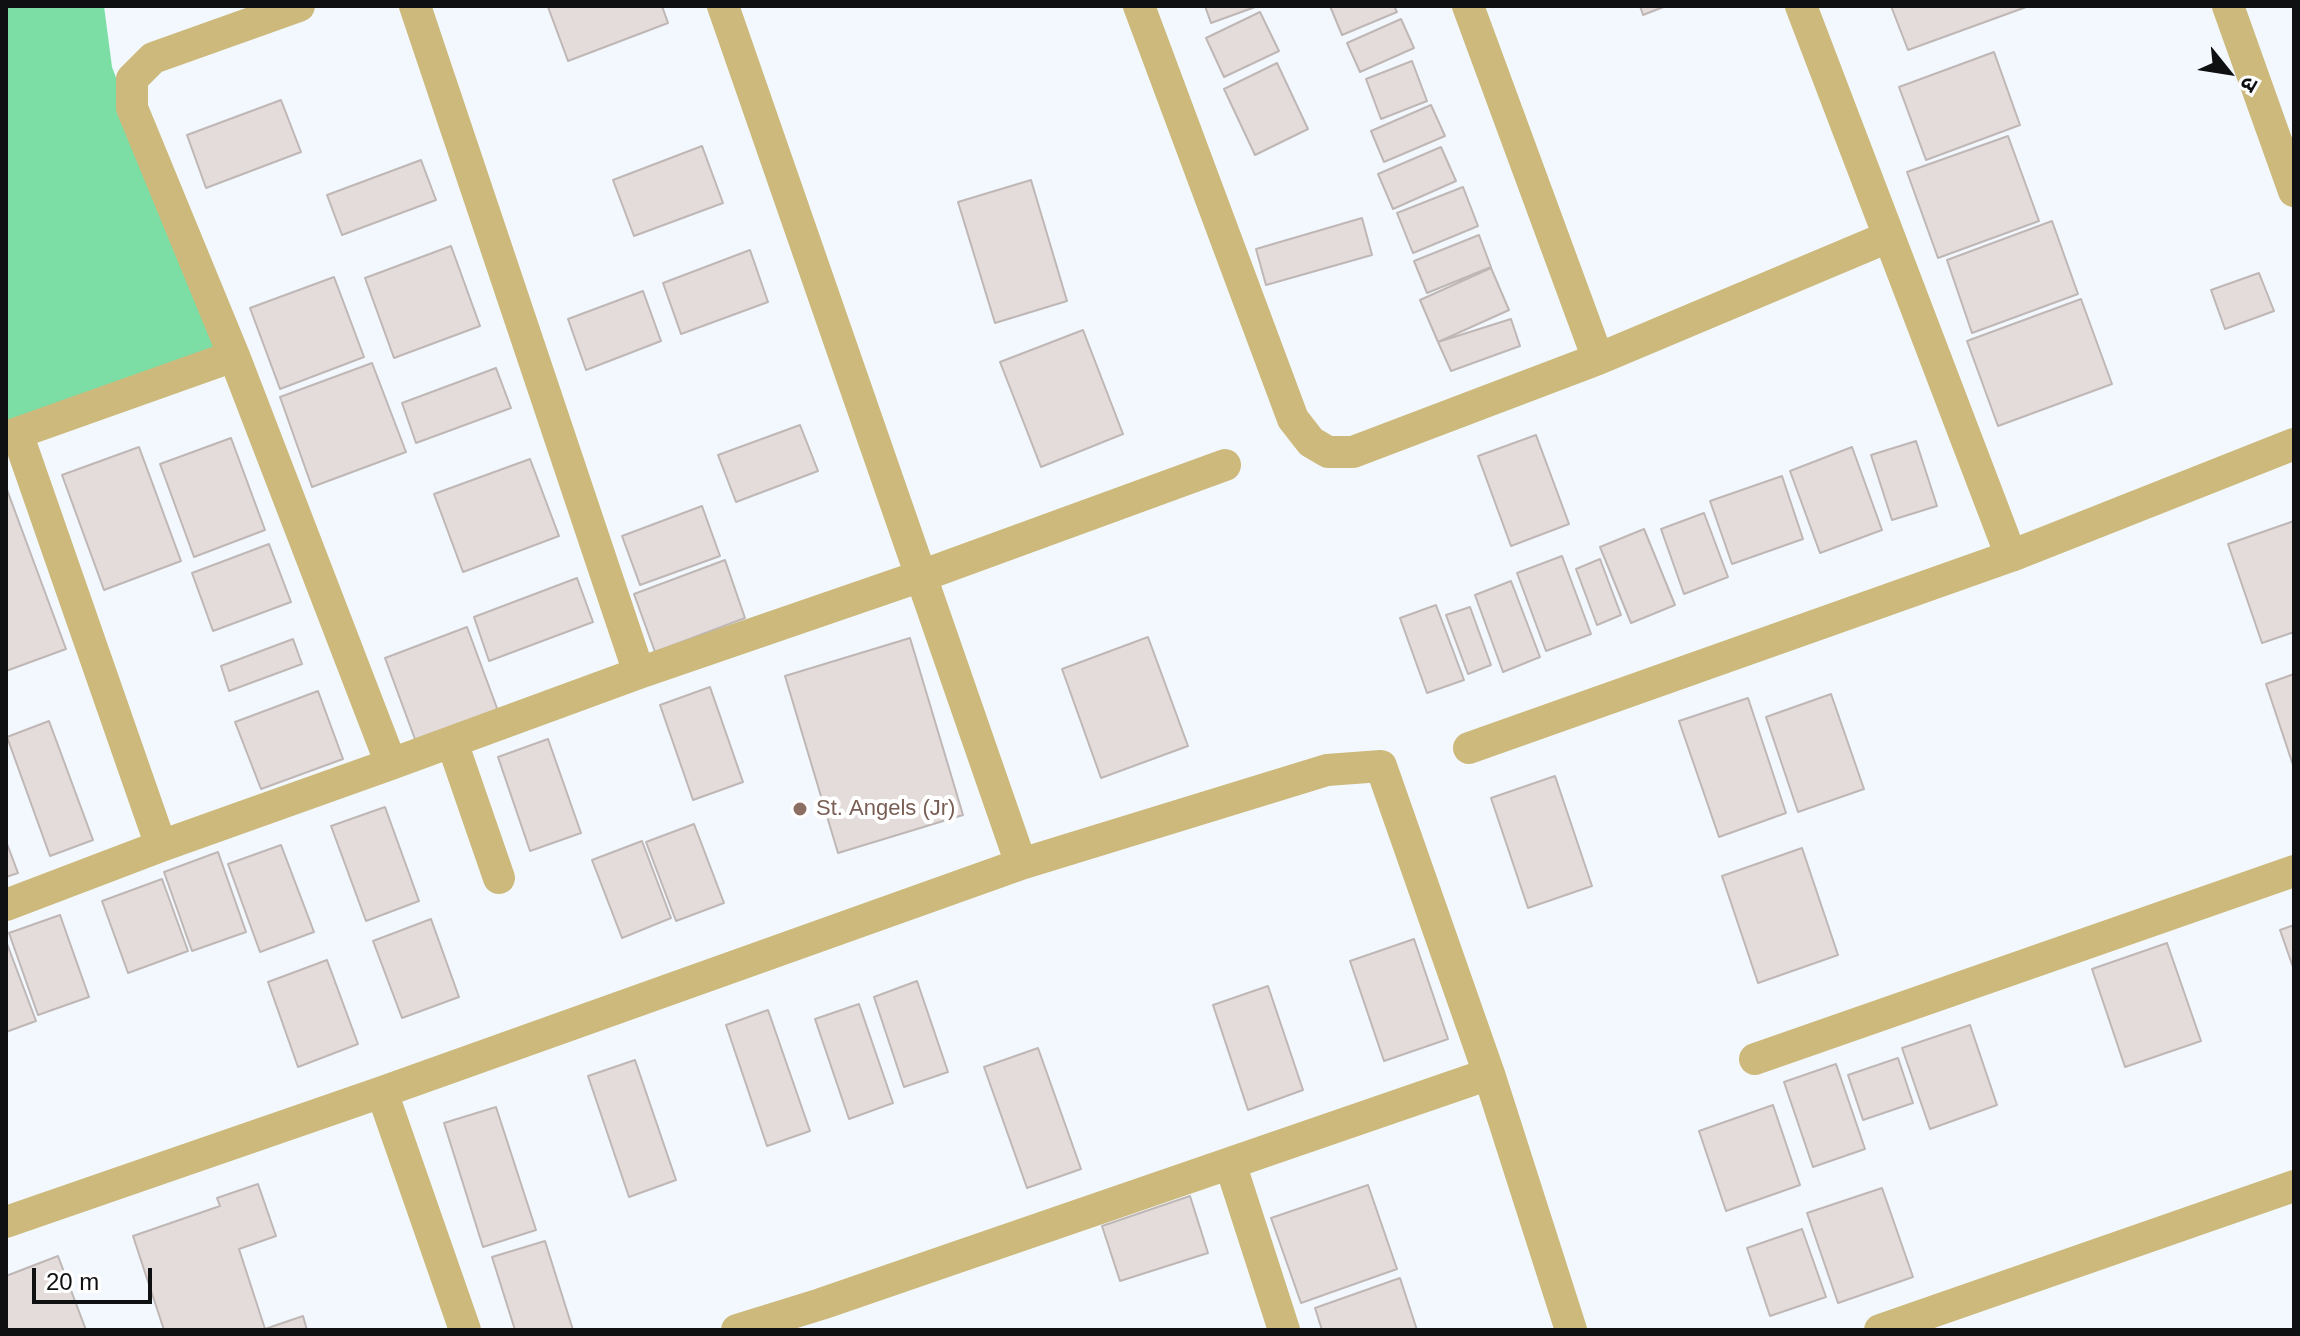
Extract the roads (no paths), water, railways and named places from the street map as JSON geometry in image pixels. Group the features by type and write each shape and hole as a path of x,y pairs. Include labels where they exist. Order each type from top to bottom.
{"street":[{"path":"299,6 153,58 132,79 132,108 234,356 391,764"},
{"path":"415,6 639,673"},
{"path":"723,6 1021,864"},
{"path":"1139,6 1293,419 1311,442 1328,452 1353,452 1598,359 1888,237"},
{"path":"1468,6 1598,359"},
{"path":"1801,6 2011,556"},
{"path":"2228,6 2294,191"},
{"path":"161,846 11,435 234,356"},
{"path":"1469,748 2011,556 2294,444"},
{"path":"6,905 639,673 921,576 1225,465"},
{"path":"452,742 499,878"},
{"path":"6,1222 382,1092 1021,864 1327,770 1381,766 1489,1074 1571,1330"},
{"path":"1755,1059 2294,871"},
{"path":"737,1330 825,1317 1230,1163 1489,1074"},
{"path":"382,1092 465,1330"},
{"path":"1230,1163 1284,1330"},
{"path":"1880,1330 2294,1186"}],"place":[{"name":"St. Angels (Jr)","path":"800,809"}]}
